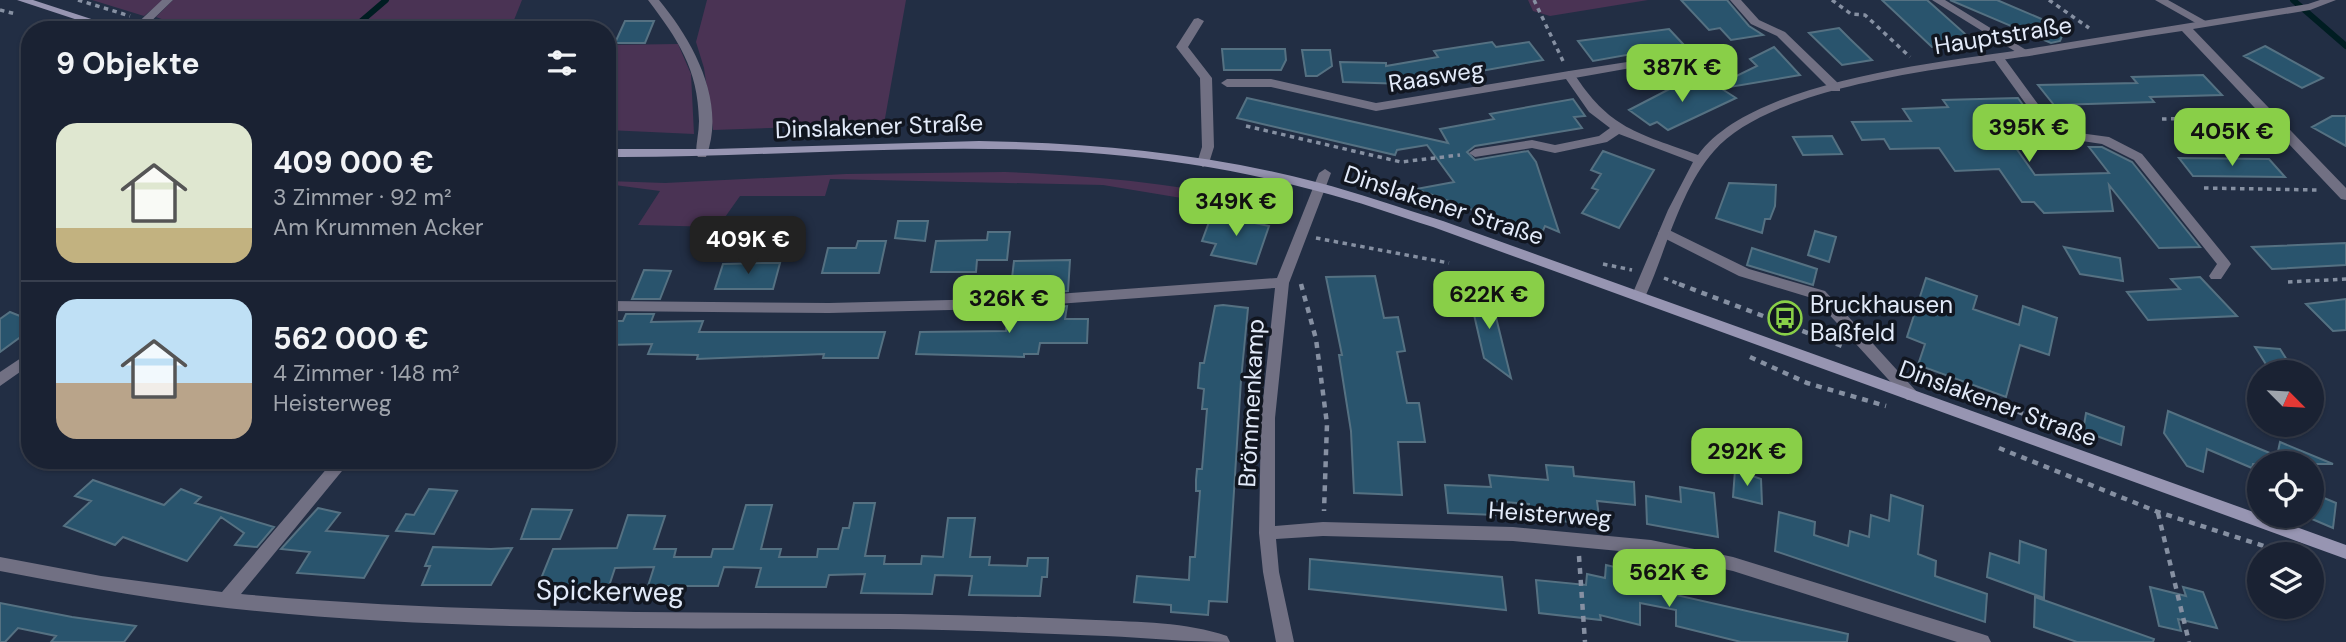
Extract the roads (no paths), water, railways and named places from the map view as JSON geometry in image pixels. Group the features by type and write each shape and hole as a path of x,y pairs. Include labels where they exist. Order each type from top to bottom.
{"main road":[{"path":"22,0 91,21"},
{"name":"Dinslakener Straße","path":"616,153 702,154 1034,146 1203,163 1321,180 2346,552"}],"street":[{"path":"146,21 168,0"},
{"path":"653,0 688,44 699,71 705,124 702,154"},
{"path":"1735,0 1755,22 1781,34 1836,88"},
{"path":"1937,0 2025,53"},
{"path":"2160,0 2205,24"},
{"name":"Hauptstraße","path":"1639,295 1665,233 1701,160 1721,137 1762,114 1836,88 1923,70 2310,7 2331,0"},
{"path":"1198,20 1182,47 1206,78 1208,147 1203,163"},
{"path":"2185,27 2343,193"},
{"path":"1998,57 2053,132 2105,140 2138,157 2224,264 2216,276"},
{"name":"Raasweg","path":"1227,83 1271,83 1376,107 1666,59"},
{"path":"1569,75 1580,99 1618,129 1701,160"},
{"path":"1475,153 1531,144 1555,149 1604,139 1618,129"},
{"name":"Brömmenkamp","path":"1285,642 1271,572 1268,533 1268,418 1282,283 1321,180"},
{"path":"1665,233 1744,273 1820,295 1912,396"},
{"path":"616,306 829,308 989,304 1282,283"},
{"path":"0,380 21,364"},
{"path":"225,600 335,469"},
{"name":"Heisterweg","path":"1268,533 1324,529 1513,534 1651,547 1733,564 1982,642"},
{"name":"Spickerweg","path":"0,564 55,576 225,600 361,611 579,618 1000,623 1179,632 1221,642"}],"waterway":[{"path":"362,21 386,0"},
{"path":"2293,0 2346,46"}],"place":[{"name":"Bruckhausen Baßfeld","path":"1785,318"}]}
